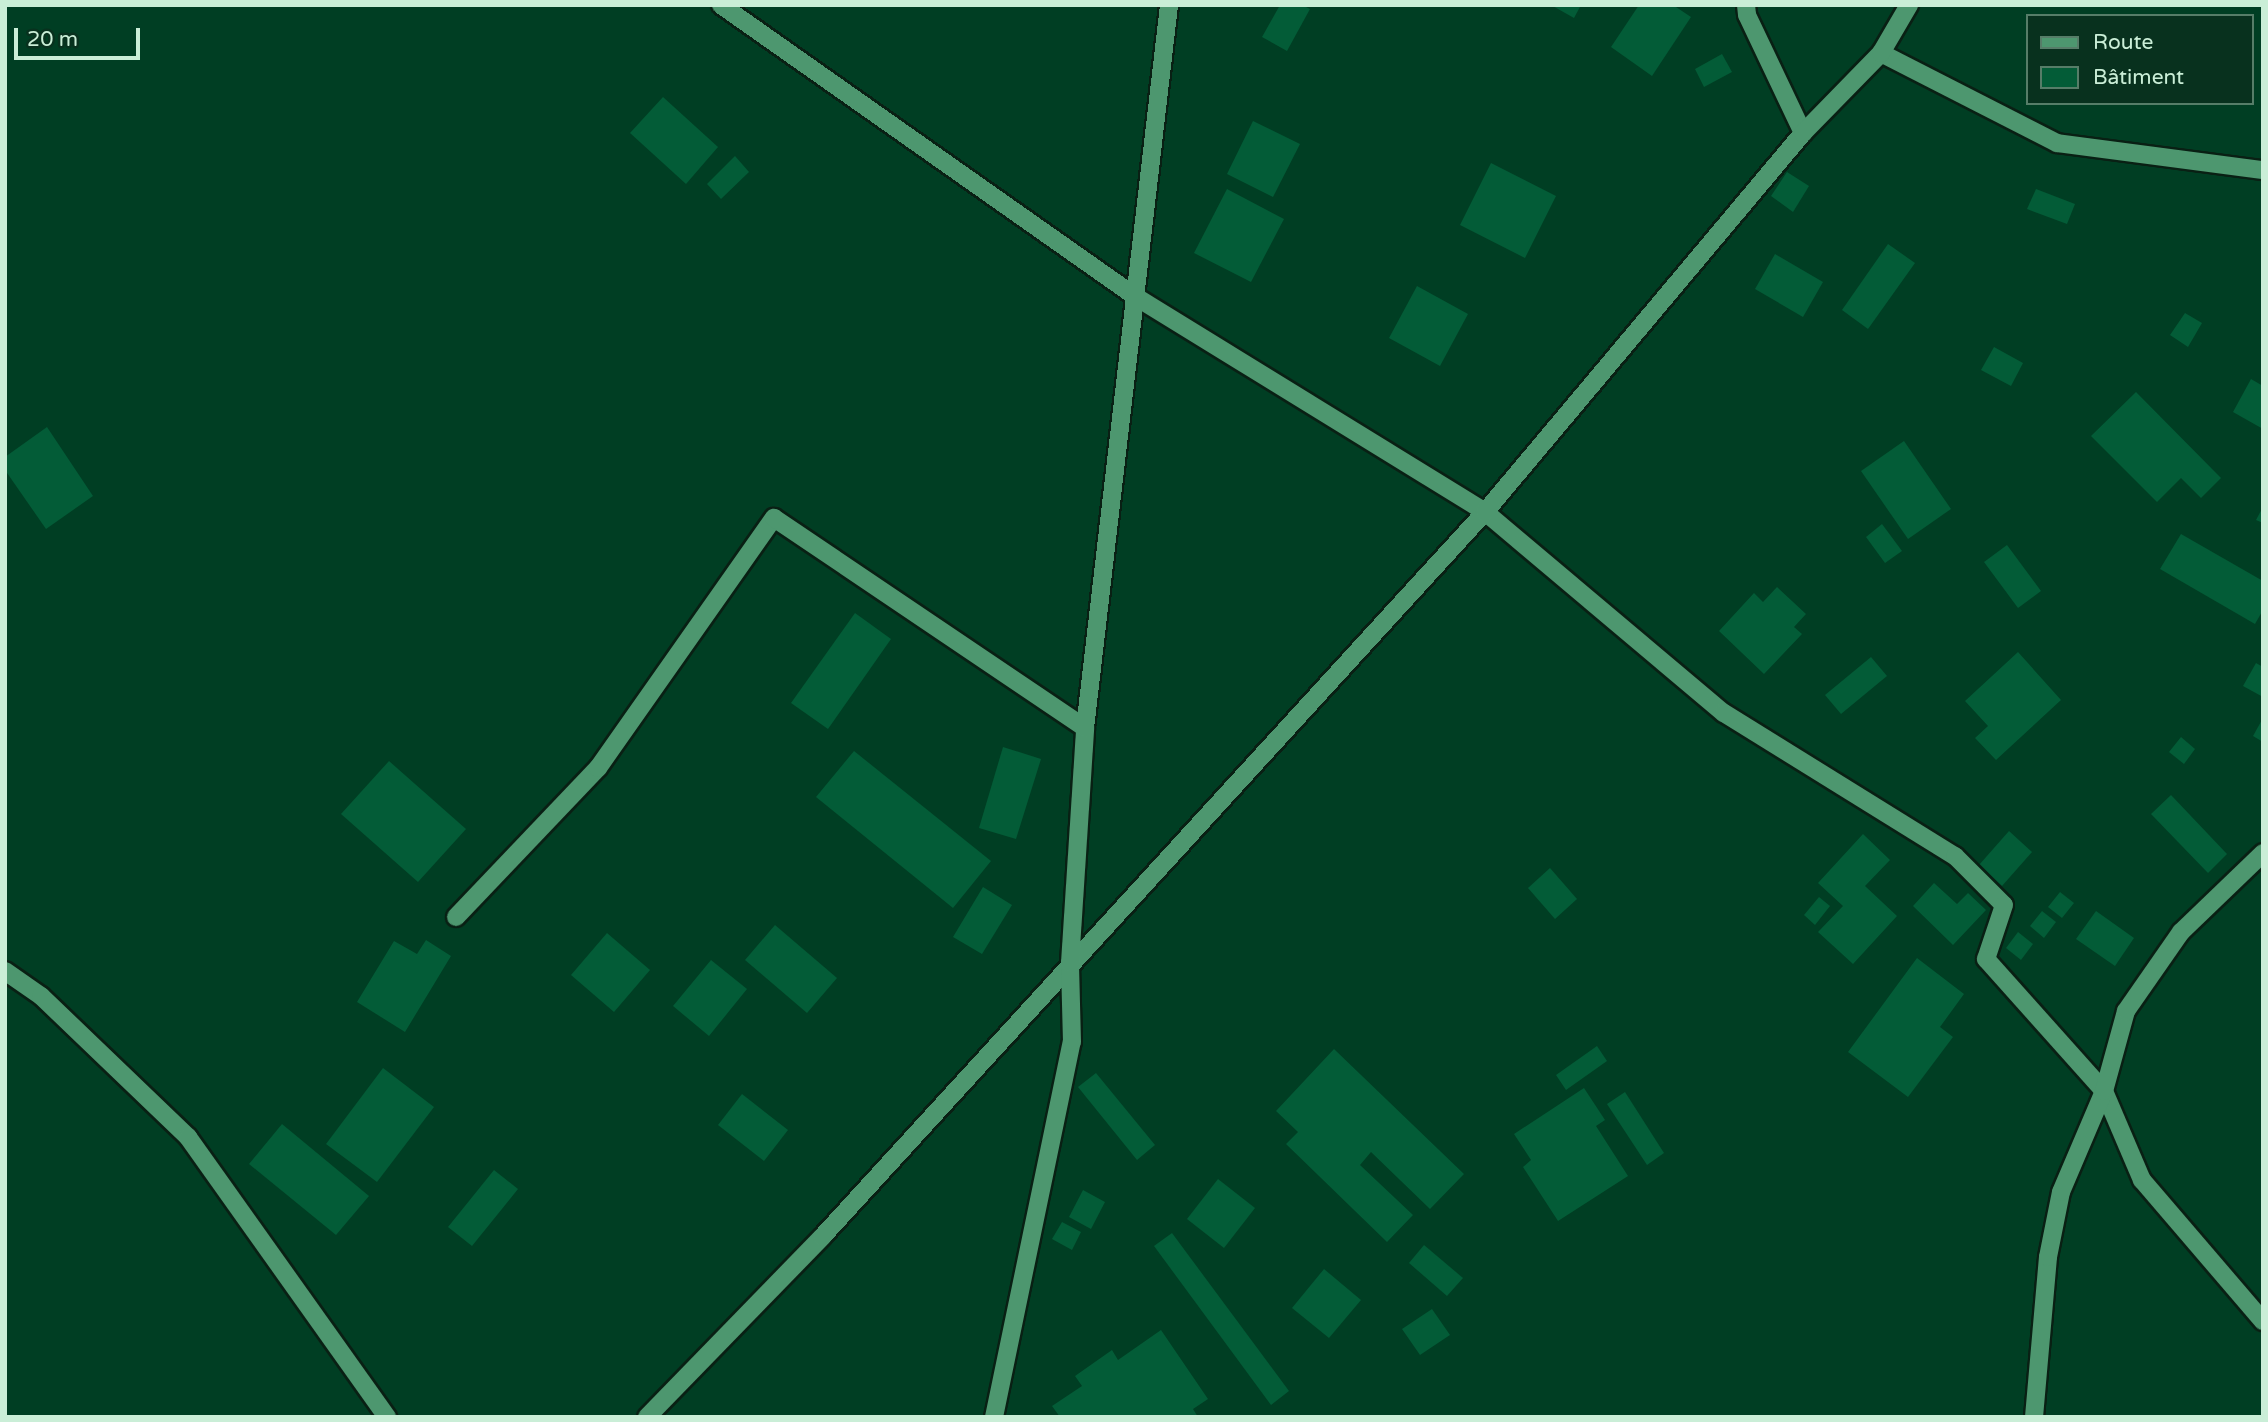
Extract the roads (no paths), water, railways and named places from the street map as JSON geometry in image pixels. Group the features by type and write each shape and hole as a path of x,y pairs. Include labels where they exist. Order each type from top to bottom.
{"street":[{"path":"721,5 1136,298 1485,512 1724,713 1955,856 2004,905 1986,959 2104,1091 2142,1180 2263,1321"},
{"path":"994,1417 1072,1042 1070,963 1085,728 1169,5"},
{"path":"1746,5 1747,15 1803,133"},
{"path":"647,1417 822,1237 1485,512 1803,133 1881,53 1909,5"},
{"path":"1881,53 2057,143 2263,170"},
{"path":"456,917 598,768 774,518 1085,728"},
{"path":"2034,1417 2048,1257 2061,1192 2104,1091 2126,1011 2181,932 2263,853"},
{"path":"5,971 41,996 188,1137 387,1417"}]}
